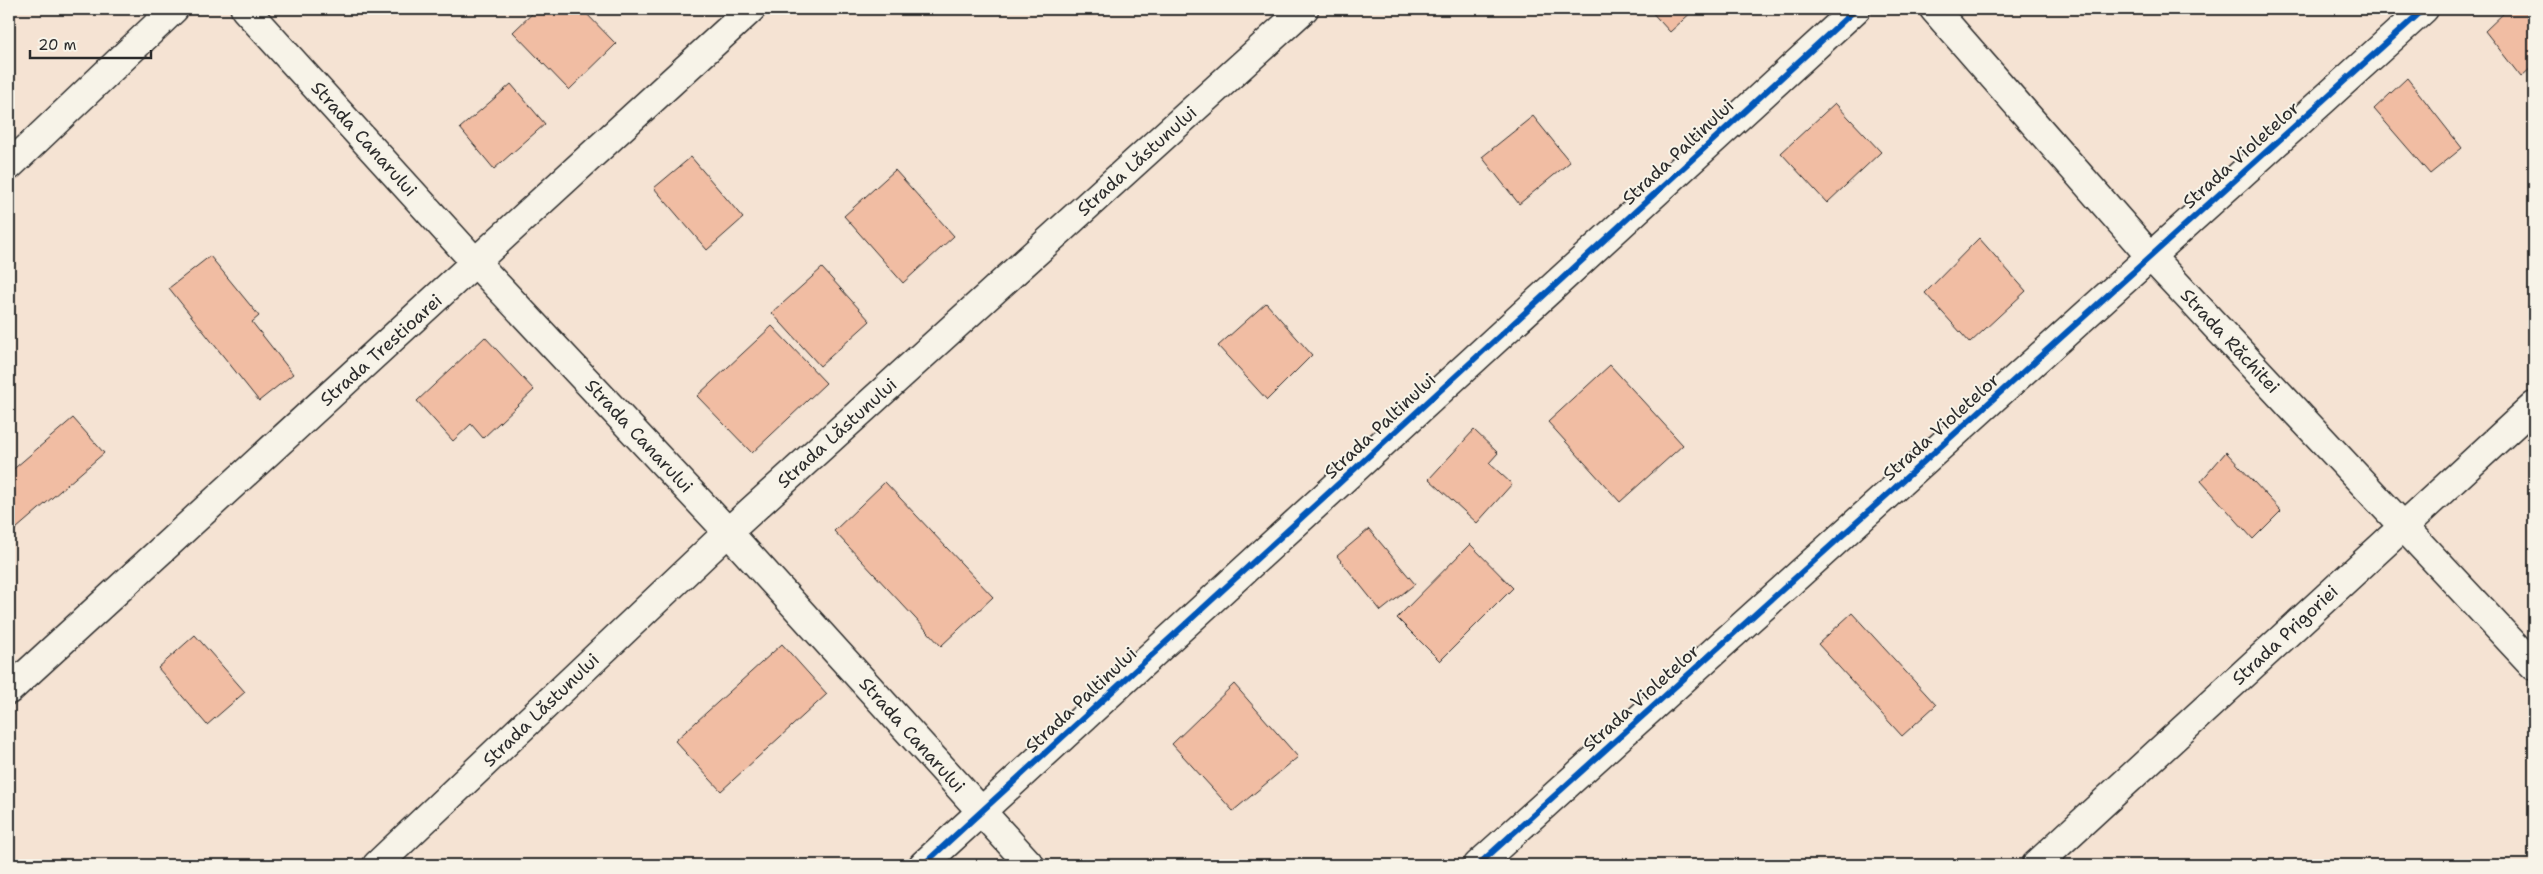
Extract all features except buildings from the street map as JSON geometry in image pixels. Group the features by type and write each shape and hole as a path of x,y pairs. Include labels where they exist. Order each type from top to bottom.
{"street":[{"path":"9,166 174,9"},
{"name":"Strada Canarului","path":"245,9 476,263 728,532 1030,865"},
{"name":"Strada Trestioarei","path":"9,690 751,9"},
{"name":"Strada Lăstunului","path":"377,865 728,532 1304,9"},
{"name":"Strada Paltinului","path":"923,865 1856,9"},
{"name":"Strada Răchitei","path":"1934,9 2151,257 2534,666"},
{"name":"Strada Violetelor","path":"1478,865 2424,9"},
{"name":"Strada Prigoriei","path":"2036,865 2534,406"}],"cycle path":[{"path":"923,865 1856,9"},
{"path":"1478,865 2424,9"}]}
